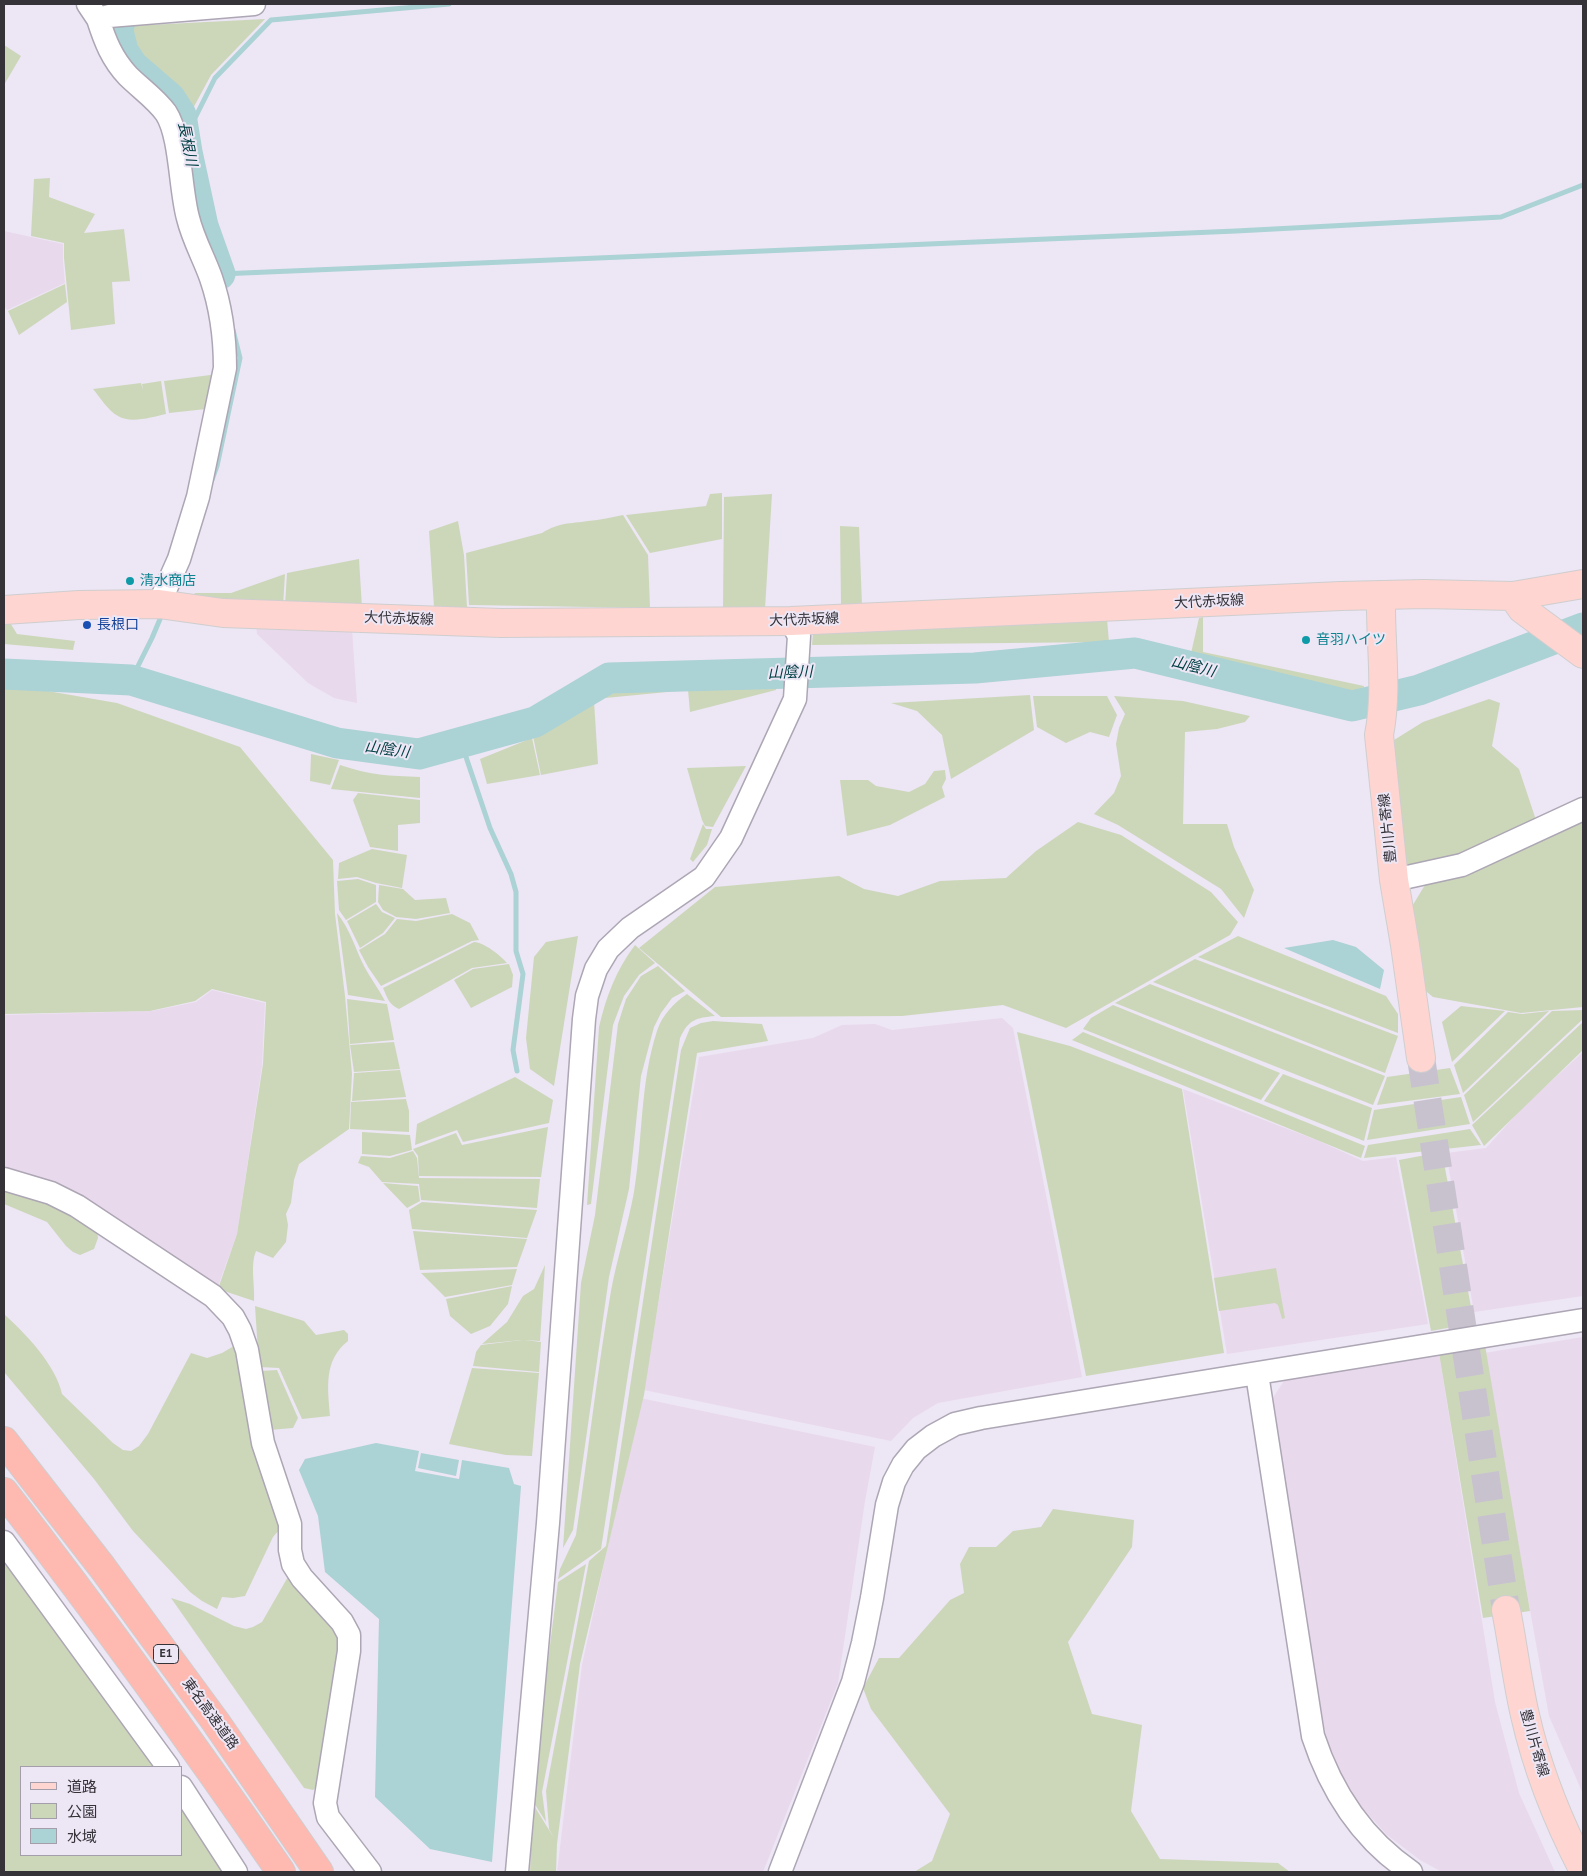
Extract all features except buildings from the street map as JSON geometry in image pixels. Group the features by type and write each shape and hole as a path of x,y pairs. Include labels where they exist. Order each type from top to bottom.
{"highway":[{"name":"東名高速道路","path":"4,1441 102,1567 215,1721 319,1872"},
{"name":"E1","path":"4,1492 96,1611 188,1738 281,1872"}],"main road":[{"path":"1518,603 1583,584"},
{"name":"大代赤坂線","path":"4,610 79,605 159,604 222,613 501,623 795,628 1424,594 1518,603"},
{"name":"豊川片寄線","path":"1382,596 1380,623 1383,674 1382,722 1379,734 1394,880 1421,1058"},
{"path":"1518,603 1583,654"},
{"name":"豊川片寄線","path":"1506,1610 1525,1716 1544,1779 1566,1836 1583,1869"}],"street":[{"path":"159,604 179,559 198,497 225,368 223,330 212,280 188,217 174,135 166,114 127,75 107,48 98,13 134,14 254,4"},
{"path":"517,1872 548,1522 582,1039 587,996 596,970 608,950 630,928 704,877 731,838 795,699 797,688 795,628"},
{"path":"1394,880 1462,865 1583,809"},
{"path":"4,1179 51,1193 77,1206 213,1296 233,1317 247,1350 263,1443 290,1524 290,1550 293,1564 302,1578 342,1622 349,1635 349,1651 325,1803 328,1817 370,1872"},
{"path":"780,1872 853,1682 872,1598 887,1505 894,1482 903,1465 916,1449 933,1436 955,1424 980,1418 1583,1320"},
{"path":"1256,1374 1313,1736 1322,1764 1350,1813 1366,1834 1386,1853 1411,1872"},
{"path":"4,1542 167,1766"},
{"path":"182,1789 236,1872"}],"shaded area":[{"path":"4,231 63,244 65,283 7,310 4,306"},
{"path":"256,625 352,629 357,703 334,698 308,683 257,634"},
{"path":"212,990 265,1003 262,1066 237,1234 217,1289 4,1171 4,1015 152,1011 196,1002"},
{"path":"1002,1018 1013,1028 1082,1377 938,1403 913,1418 891,1441 644,1390 699,1057 813,1038 842,1025 875,1024 892,1030"},
{"path":"1583,1052 1583,1296 1474,1312 1446,1153 1486,1148 1523,1107"},
{"path":"1183,1089 1319,1141 1363,1161 1396,1157 1428,1324 1227,1354"},
{"path":"1583,1337 1583,1794 1549,1716 1484,1353"},
{"path":"1439,1353 1495,1702 1519,1793 1555,1872 1442,1872 1420,1860 1387,1835 1357,1802 1337,1766 1326,1739 1272,1399 1286,1378"},
{"path":"640,1398 875,1447 865,1501 838,1683 763,1872 557,1872 582,1665"}],"green space":[{"path":"265,19 211,75 190,114 174,87 137,54 130,38 128,26"},
{"path":"4,45 21,56 4,85"},
{"path":"50,178 49,197 95,214 84,233 124,229 130,281 112,282 115,324 71,330 64,243 31,236 34,179"},
{"path":"65,284 67,302 19,335 8,311"},
{"path":"218,374 206,409 169,413 164,381"},
{"path":"161,381 166,414 142,419 123,418 114,414 93,389 141,383 143,390 142,384"},
{"path":"722,493 722,539 650,553 626,515 706,506 710,494"},
{"path":"772,494 765,609 723,608 724,497"},
{"path":"623,515 648,555 650,608 469,605 466,553 542,533 559,525"},
{"path":"458,521 464,555 467,607 434,607 429,531"},
{"path":"840,526 859,527 862,605 841,604"},
{"path":"359,559 362,608 285,606 287,573"},
{"path":"285,574 283,606 191,599 195,593 231,593"},
{"path":"1203,617 1203,652 1364,686 1362,699 1335,697 1189,662 1199,618"},
{"path":"1107,619 1109,642 812,645 813,633"},
{"path":"9,621 17,634 75,641 73,650 4,644 4,622"},
{"path":"778,680 776,690 690,712 688,690 595,699 637,685"},
{"path":"4,687 36,689 117,703 240,747 333,860 335,914 352,1074 349,1129 299,1164 294,1180 291,1203 286,1214 288,1225 286,1242 273,1258 256,1251 254,1256 254,1301 218,1289 237,1234 263,1064 266,1002 212,989 195,1001 150,1011 4,1014"},
{"path":"1030,695 1034,730 951,779 942,735 917,711 891,703"},
{"path":"1033,696 1107,696 1117,715 1109,737 1090,732 1066,743 1037,727"},
{"path":"1114,696 1183,701 1250,716 1245,722 1217,729 1185,732 1183,824 1227,824 1234,847 1254,890 1244,918 1221,889 1118,825 1094,814 1114,793 1121,776 1116,744 1119,728 1125,714"},
{"path":"1489,699 1500,703 1492,746 1519,769 1535,817 1533,827 1459,860 1415,869 1404,864 1394,740 1423,722"},
{"path":"594,701 598,764 541,775 533,736"},
{"path":"532,738 540,775 487,784 480,759"},
{"path":"311,754 339,760 330,785 310,781"},
{"path":"340,765 380,774 420,777 420,798 331,789"},
{"path":"746,766 713,827 705,826 687,768"},
{"path":"945,770 946,779 942,787 945,797 890,825 847,836 840,780 868,780 876,786 909,792 925,784 934,771"},
{"path":"358,793 420,800 420,823 398,825 398,851 370,847 353,800"},
{"path":"1583,819 1583,1007 1521,1013 1433,997 1422,988 1411,908 1428,880"},
{"path":"1078,822 1121,835 1211,892 1238,922 1230,935 1066,1028 1003,1005 902,1016 721,1017 639,948 715,887 839,876 864,889 898,896 940,881 1006,878 1036,851"},
{"path":"703,824 706,829 712,829 707,845 693,862 690,859"},
{"path":"372,849 407,855 402,888 357,877 338,879 339,863"},
{"path":"358,879 376,885 376,902 346,920 339,910 337,881"},
{"path":"379,885 403,889 415,900 446,898 450,913 416,919 396,917 383,910 378,902"},
{"path":"376,904 382,912 395,918 383,933 360,948 347,921"},
{"path":"337,913 349,932 366,970 385,1001 348,995"},
{"path":"452,914 470,923 479,940 472,941 381,986 359,950 385,934 397,919 416,921"},
{"path":"578,936 554,1086 530,1069 526,1038 534,957 546,942"},
{"path":"1238,936 1386,996 1398,1014 1398,1033 1198,957"},
{"path":"474,942 492,950 507,963 472,968 399,1009 389,1000 383,988"},
{"path":"635,945 655,963 639,975 624,996 613,1025 591,1204 587,1205 599,1027 612,984 622,964"},
{"path":"1195,959 1398,1036 1385,1073 1153,982"},
{"path":"509,964 513,975 512,987 471,1008 454,980 473,969"},
{"path":"658,966 685,991 672,998 661,1013 654,1027 641,1076 629,1189 609,1277 573,1530 563,1548 581,1283 595,1215 618,1024 626,999 641,976"},
{"path":"1150,984 1385,1076 1373,1105 1115,1003"},
{"path":"687,994 715,1016 690,1023 680,1038 601,1549 558,1579 560,1569 576,1535 611,1291 634,1192 645,1091 652,1051 657,1031 665,1015 673,1005"},
{"path":"347,999 387,1004 394,1040 350,1044"},
{"path":"1113,1005 1280,1073 1261,1100 1083,1029 1091,1018"},
{"path":"1461,1006 1505,1011 1452,1062 1442,1022"},
{"path":"1583,1010 1583,1019 1473,1122 1464,1095 1552,1011"},
{"path":"1549,1011 1463,1093 1454,1065 1508,1012 1522,1014"},
{"path":"713,1021 762,1024 768,1041 697,1053 644,1395 580,1664 557,1844 556,1872 530,1872 533,1804 554,1838 549,1829 546,1791 589,1561 606,1546 681,1050 690,1028 701,1023"},
{"path":"1583,1022 1583,1050 1484,1146 1472,1125"},
{"path":"1017,1032 1070,1046 1182,1089 1224,1353 1086,1376"},
{"path":"1083,1032 1365,1146 1361,1158 1072,1040"},
{"path":"394,1042 400,1069 354,1072 350,1045"},
{"path":"1450,1068 1460,1094 1377,1105 1387,1077"},
{"path":"400,1070 406,1097 352,1101 354,1073"},
{"path":"1283,1074 1372,1108 1364,1141 1264,1101"},
{"path":"515,1077 553,1100 549,1123 463,1142 457,1130 415,1145 417,1124"},
{"path":"1461,1097 1470,1124 1367,1140 1374,1110"},
{"path":"406,1099 409,1111 409,1132 350,1129 351,1102"},
{"path":"548,1127 541,1177 419,1176 418,1156 413,1149 456,1133 462,1145"},
{"path":"1470,1129 1481,1145 1364,1158 1368,1145"},
{"path":"362,1132 410,1135 412,1150 390,1156 362,1154"},
{"path":"413,1151 417,1158 419,1178 540,1179 537,1208 421,1200 419,1184 382,1182 369,1167 358,1163 361,1156 390,1158"},
{"path":"1442,1152 1474,1323 1431,1331 1399,1160"},
{"path":"383,1183 418,1186 420,1201 407,1208"},
{"path":"4,1189 49,1201 97,1229 98,1238 94,1249 80,1255 73,1252 47,1222 4,1204"},
{"path":"422,1202 537,1210 527,1238 412,1229 409,1210"},
{"path":"413,1231 527,1239 517,1267 420,1270"},
{"path":"545,1265 540,1341 524,1340 541,1342 539,1372 473,1366 476,1352 481,1345 522,1340 482,1344 507,1322 523,1296 534,1289"},
{"path":"1276,1268 1285,1318 1282,1319 1278,1305 1275,1303 1219,1311 1214,1278"},
{"path":"517,1269 512,1285 445,1297 421,1273"},
{"path":"512,1286 508,1304 490,1326 471,1334 450,1316 446,1299"},
{"path":"255,1306 304,1321 316,1335 344,1330 348,1334 348,1341 334,1357 329,1375 330,1416 302,1419 279,1368 259,1367"},
{"path":"4,1314 21,1330 47,1361 59,1383 62,1394 113,1443 123,1450 131,1451 139,1446 148,1434 191,1353 207,1358 222,1353 239,1343 281,1528 273,1537 245,1596 222,1597 217,1609 202,1601 190,1592 133,1531 94,1479 4,1372"},
{"path":"1485,1345 1530,1611 1483,1618 1439,1353"},
{"path":"472,1368 539,1373 532,1456 506,1455 449,1444"},
{"path":"277,1370 298,1418 293,1428 270,1430 260,1371"},
{"path":"1053,1509 1134,1520 1132,1547 1068,1642 1092,1714 1142,1725 1131,1811 1160,1859 1278,1863 1290,1872 914,1872 932,1861 950,1814 871,1709 863,1688 879,1658 899,1658 950,1600 964,1593 960,1564 969,1547 996,1547 1013,1531 1041,1527"},
{"path":"4,1559 153,1766 20,1766 20,1856 182,1856 182,1805 230,1872 4,1872"},
{"path":"586,1564 542,1792 546,1822 534,1803 534,1772 558,1582"},
{"path":"289,1575 342,1638 320,1784 313,1790 304,1788 171,1598 190,1604 234,1626 246,1629 262,1622"}],"water":[{"path":"1333,940 1356,947 1384,970 1380,989 1284,948"},
{"path":"376,1443 419,1451 415,1471 459,1479 462,1460 509,1468 514,1484 521,1486 492,1862 430,1849 375,1797 379,1619 325,1572 318,1516 299,1470 305,1459"},
{"path":"421,1453 459,1460 456,1476 418,1468"}],"waterway":[{"name":"長根川","path":"123,4 118,31 123,51 133,66 170,98 181,115 203,226 220,274"},
{"path":"187,152 192,124 215,78 271,20 449,4"},
{"path":"221,278 220,274 1236,231 1501,217 1583,185"},
{"path":"212,480 217,466 240,358 233,330"},
{"path":"131,680 163,612"},
{"name":"山陰川","path":"4,674 131,680 337,743 419,754 535,722 609,678 975,668 1135,653 1352,706 1419,690 1583,628"},
{"path":"463,742 466,757 490,828 511,874 516,892 516,951 523,974 513,1050 517,1071"}],"tunnel":[{"path":"1421,1058 1506,1610"}],"place":[{"name":"清水商店","path":"130,581"},
{"name":"長根口","path":"87,625"},
{"name":"音羽ハイツ","path":"1306,640"}]}
